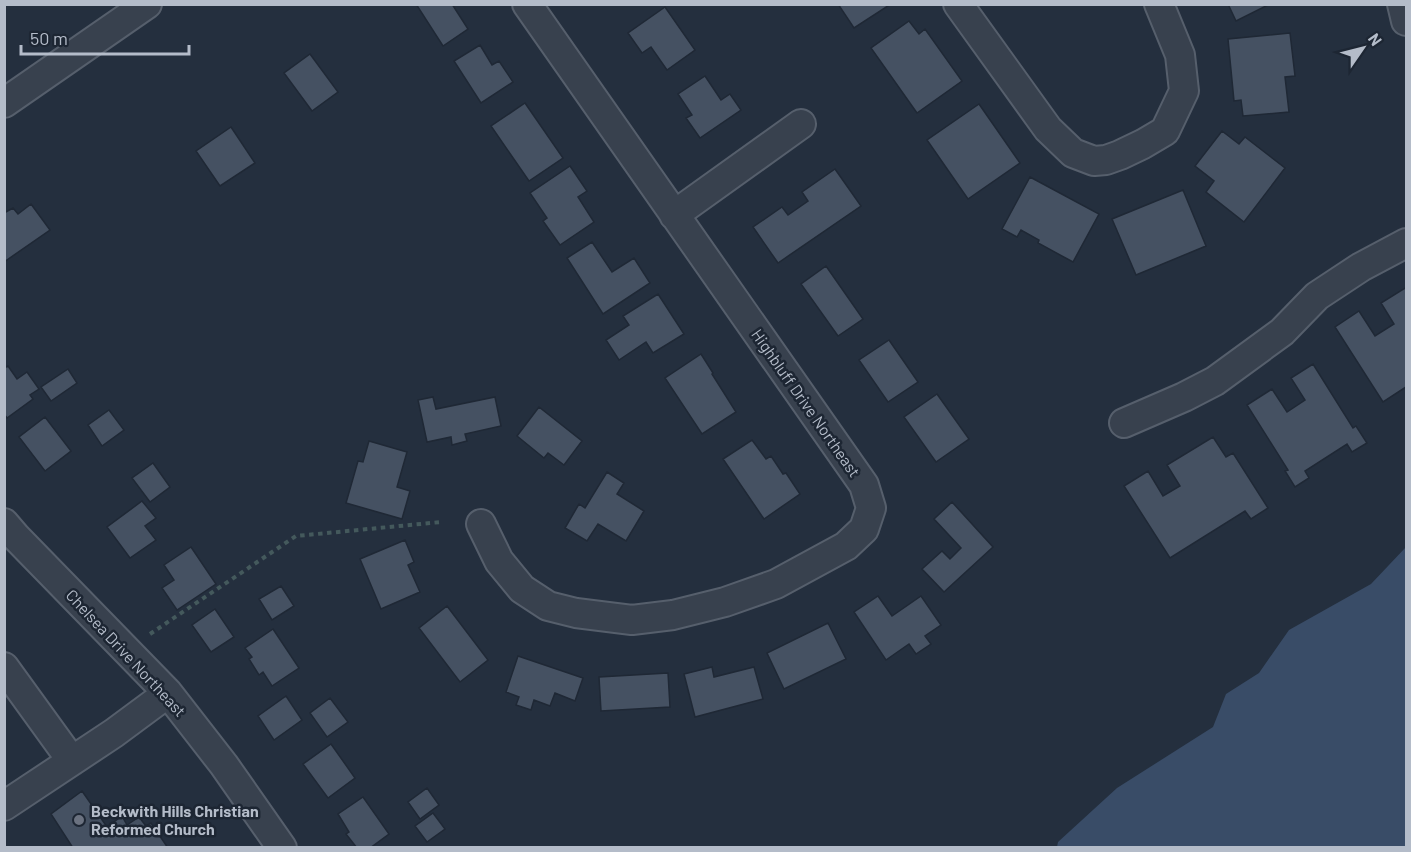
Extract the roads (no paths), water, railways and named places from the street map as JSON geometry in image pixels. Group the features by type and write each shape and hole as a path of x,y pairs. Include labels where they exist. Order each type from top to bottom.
{"street":[{"path":"4,103 147,4"},
{"name":"Highbluff Drive Northeast","path":"481,524 499,561 522,589 540,601 548,606 576,613 632,620 673,615 725,602 776,584 846,546 864,529 871,508 864,485 527,4"},
{"path":"958,4 1048,129 1073,153 1094,161 1120,155 1165,131 1184,91 1180,54 1159,4"},
{"path":"1402,4 1407,21"},
{"path":"674,215 801,124"},
{"path":"1124,423 1215,381 1282,332 1317,296 1361,267 1407,243"},
{"name":"Chelsea Drive Northeast","path":"4,523 168,693 224,765 282,848"},
{"path":"4,667 72,761"},
{"path":"4,807 119,730 168,693"}],"water":[{"path":"1406,547 1406,847 1057,847 1058,842 1117,788 1213,727 1226,694 1259,673 1289,630 1371,584"}],"place":[{"name":"Beckwith Hills Christian Reformed Church","path":"79,820"}]}
